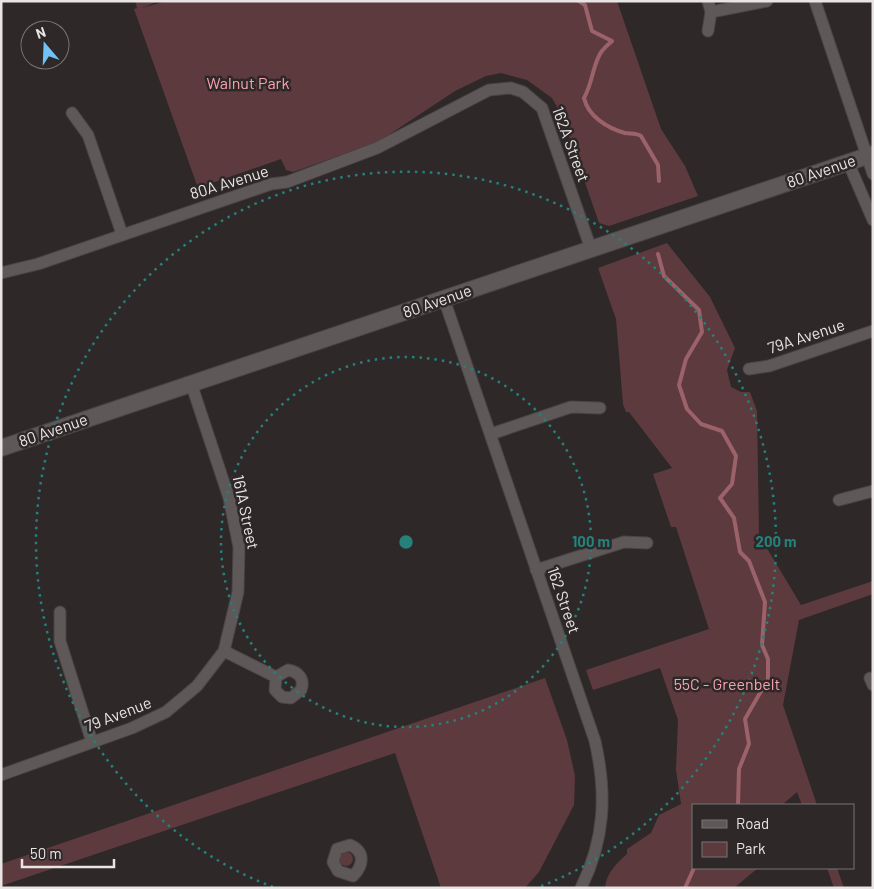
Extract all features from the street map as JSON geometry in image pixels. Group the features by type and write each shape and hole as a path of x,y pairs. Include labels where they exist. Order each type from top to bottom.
{"street":[{"path":"708,31 709,7 766,1"},
{"path":"815,1 870,154 873,174"},
{"name":"162A Street","path":"459,104 489,90 500,88 524,92 537,102 547,118 591,249"},
{"name":"80A Avenue","path":"1,273 38,264 271,184 287,182 377,148 459,104"},
{"path":"72,113 88,135 122,234"},
{"name":"80 Avenue","path":"1,448 870,154"},
{"path":"848,162 873,220"},
{"name":"162 Street","path":"444,299 595,741 599,758 601,828 598,849 581,888"},
{"name":"79A Avenue","path":"749,369 769,366 873,332"},
{"name":"161A Street","path":"191,383 229,498 239,547 238,592 224,651"},
{"path":"490,434 572,407 600,408"},
{"path":"839,500 873,491"},
{"path":"536,570 624,542 647,543"},
{"path":"60,612 60,641 92,742"},
{"path":"224,651 276,677"},
{"name":"79 Avenue","path":"1,774 148,722 166,712 198,686 224,651"},
{"path":"353,876 357,888"}],"green space":[{"name":"Walnut Park","path":"135,1 159,1 142,8 166,1 617,1 661,129 685,166 698,196 609,226 599,223 562,116 552,98 527,80 501,73 486,76 455,91 378,142 293,172 286,170 281,159 198,188 134,9 137,8"},
{"name":"55C - Greenbelt","path":"667,243 710,297 735,348 727,370 731,387 741,392 750,392 757,411 759,535 801,605 873,581 873,594 799,620 783,705 817,804 802,804 797,792 783,804 692,804 692,869 757,869 734,888 605,888 607,878 627,854 627,849 651,833 659,815 681,804 676,770 678,720 660,668 593,690 586,670 709,629 676,527 671,527 653,474 672,468 629,412 626,412 623,404 616,319 598,268"},
{"path":"545,678 567,740 575,776 574,805 539,872 525,888 441,888 395,753 1,886 1,864"},
{"path":"343,852 349,852 353,859 349,866 343,866 339,862 339,856"},
{"path":"827,869 837,869 844,888 834,888"}],"waterway":[{"path":"579,1 585,5 592,31 612,41 601,52 597,61 584,98 586,104 594,116 605,124 625,133 641,136 658,165 659,181"},
{"path":"658,254 664,276 699,310 702,332 686,359 679,385 687,409 701,424 722,431 736,456 732,484 720,498 734,518 740,552 749,561 765,602 762,645 768,659 768,679 745,719 749,744 739,769 738,804"},
{"path":"685,888 694,869"}]}
